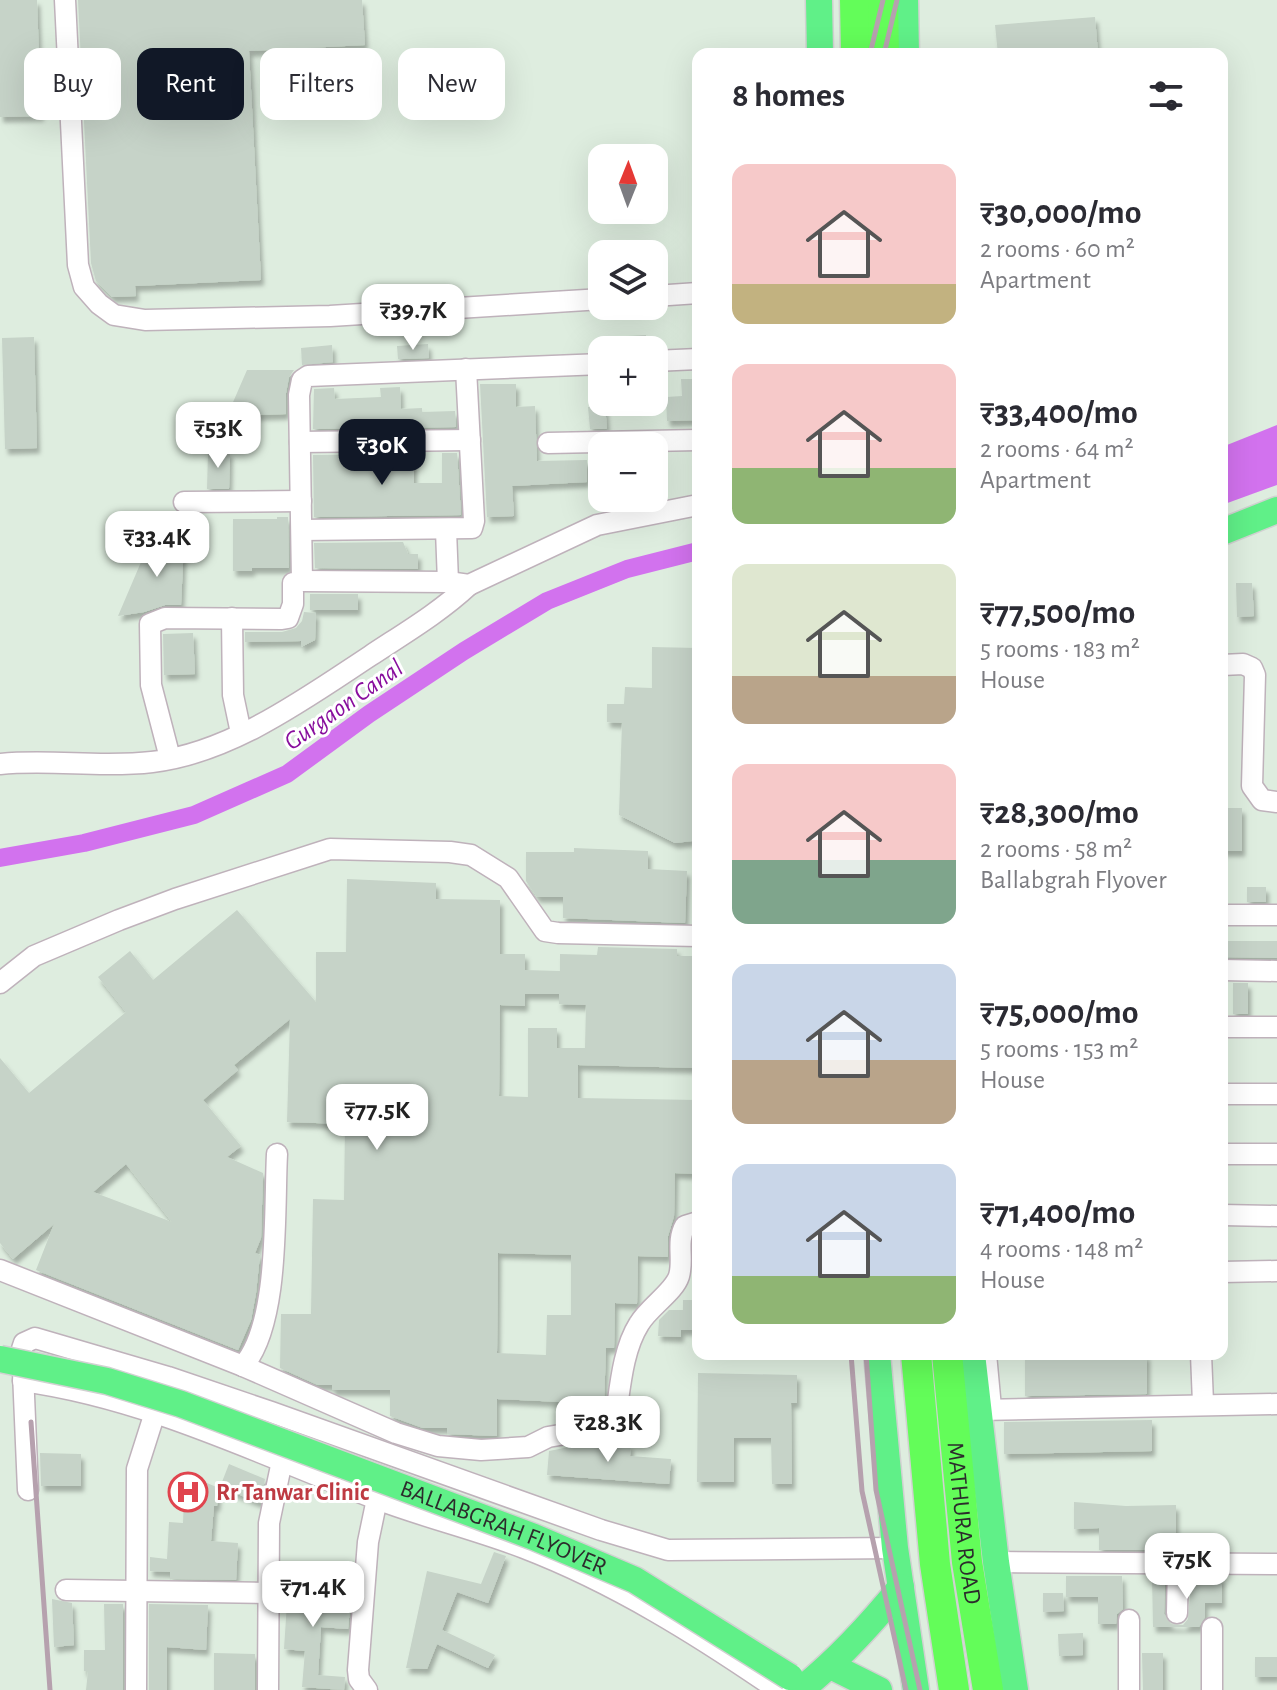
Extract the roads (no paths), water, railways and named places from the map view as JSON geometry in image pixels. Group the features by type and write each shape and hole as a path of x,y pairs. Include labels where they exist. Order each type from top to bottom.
{"highway":[{"path":"859,48 882,2"},
{"path":"882,2 884,48"},
{"name":"MATHURA ROAD","path":"917,1360 935,1564 952,1680"},
{"name":"MATHURA ROAD","path":"948,1360 967,1562 986,1678"}],"main road":[{"path":"819,0 820,48"},
{"path":"882,2 903,48"},
{"path":"1228,512 1277,494"},
{"path":"1228,530 1277,510"},
{"name":"BALLABGRAH FLYOVER","path":"0,1359 107,1381 181,1404 534,1537 635,1580 795,1686"},
{"path":"878,1360 895,1548 916,1690"},
{"path":"973,1360 985,1409 996,1562 1015,1690"},
{"path":"795,1686 831,1666 901,1587"},
{"path":"831,1666 879,1690"}],"street":[{"path":"65,0 78,265 84,287 114,315 145,320 330,316 588,300"},
{"path":"668,295 692,293"},
{"path":"668,360 692,359"},
{"path":"302,581 302,380 308,376 588,365"},
{"path":"302,530 446,530 469,529 474,525 466,369"},
{"path":"300,442 470,440"},
{"path":"548,443 692,440"},
{"path":"184,502 301,501"},
{"path":"0,764 152,762 241,733 313,695 469,585 597,525 692,506"},
{"path":"446,530 448,582"},
{"path":"170,758 151,685 150,624 160,618 288,618 293,604 293,583 302,581 448,582 469,585"},
{"path":"232,618 233,695 241,733"},
{"path":"1228,665 1243,664 1252,668 1255,675 1251,779 1262,800 1277,802"},
{"path":"0,983 34,956 119,920 330,849 471,855 508,878 545,931 692,936"},
{"path":"1228,915 1277,915"},
{"path":"1228,970 1277,971"},
{"path":"1228,1027 1277,1027"},
{"path":"1228,1094 1277,1094"},
{"path":"243,1366 258,1343 270,1296 277,1154"},
{"path":"1228,1154 1277,1154"},
{"path":"1228,1215 1277,1216"},
{"path":"0,1270 243,1366 396,1433 456,1449 528,1447 548,1437 612,1426 627,1351 637,1326 653,1305 671,1290 679,1276 680,1235 685,1226 692,1224"},
{"path":"1228,1272 1277,1271"},
{"path":"28,1490 22,1349 24,1343 35,1338 168,1377 601,1530 668,1550 895,1548"},
{"path":"986,1360 985,1409 1277,1404"},
{"path":"1201,1360 1203,1403"},
{"path":"136,1690 137,1469 168,1377"},
{"path":"23,1381 73,1388 154,1413 377,1499 523,1547 585,1574 716,1648 795,1686"},
{"path":"268,1690 269,1523 282,1461"},
{"path":"367,1690 359,1679 358,1670 368,1542 377,1499"},
{"path":"996,1562 1277,1564"},
{"path":"1177,1613 1178,1563"},
{"path":"66,1590 269,1593"},
{"path":"1129,1620 1129,1690"},
{"path":"1212,1628 1212,1690"}],"waterway":[{"name":"Gurgaon Canal","path":"0,858 84,843 194,815 287,774 369,714 547,601 627,569 692,553"}],"railway":[{"path":"871,48 883,0"},
{"path":"885,48 897,0"},
{"path":"851,1360 862,1491 906,1690"},
{"path":"866,1360 876,1490 920,1690"},
{"path":"31,1422 50,1690"}],"place":[{"name":"Rr Tanwar Clinic","path":"188,1492"}]}
